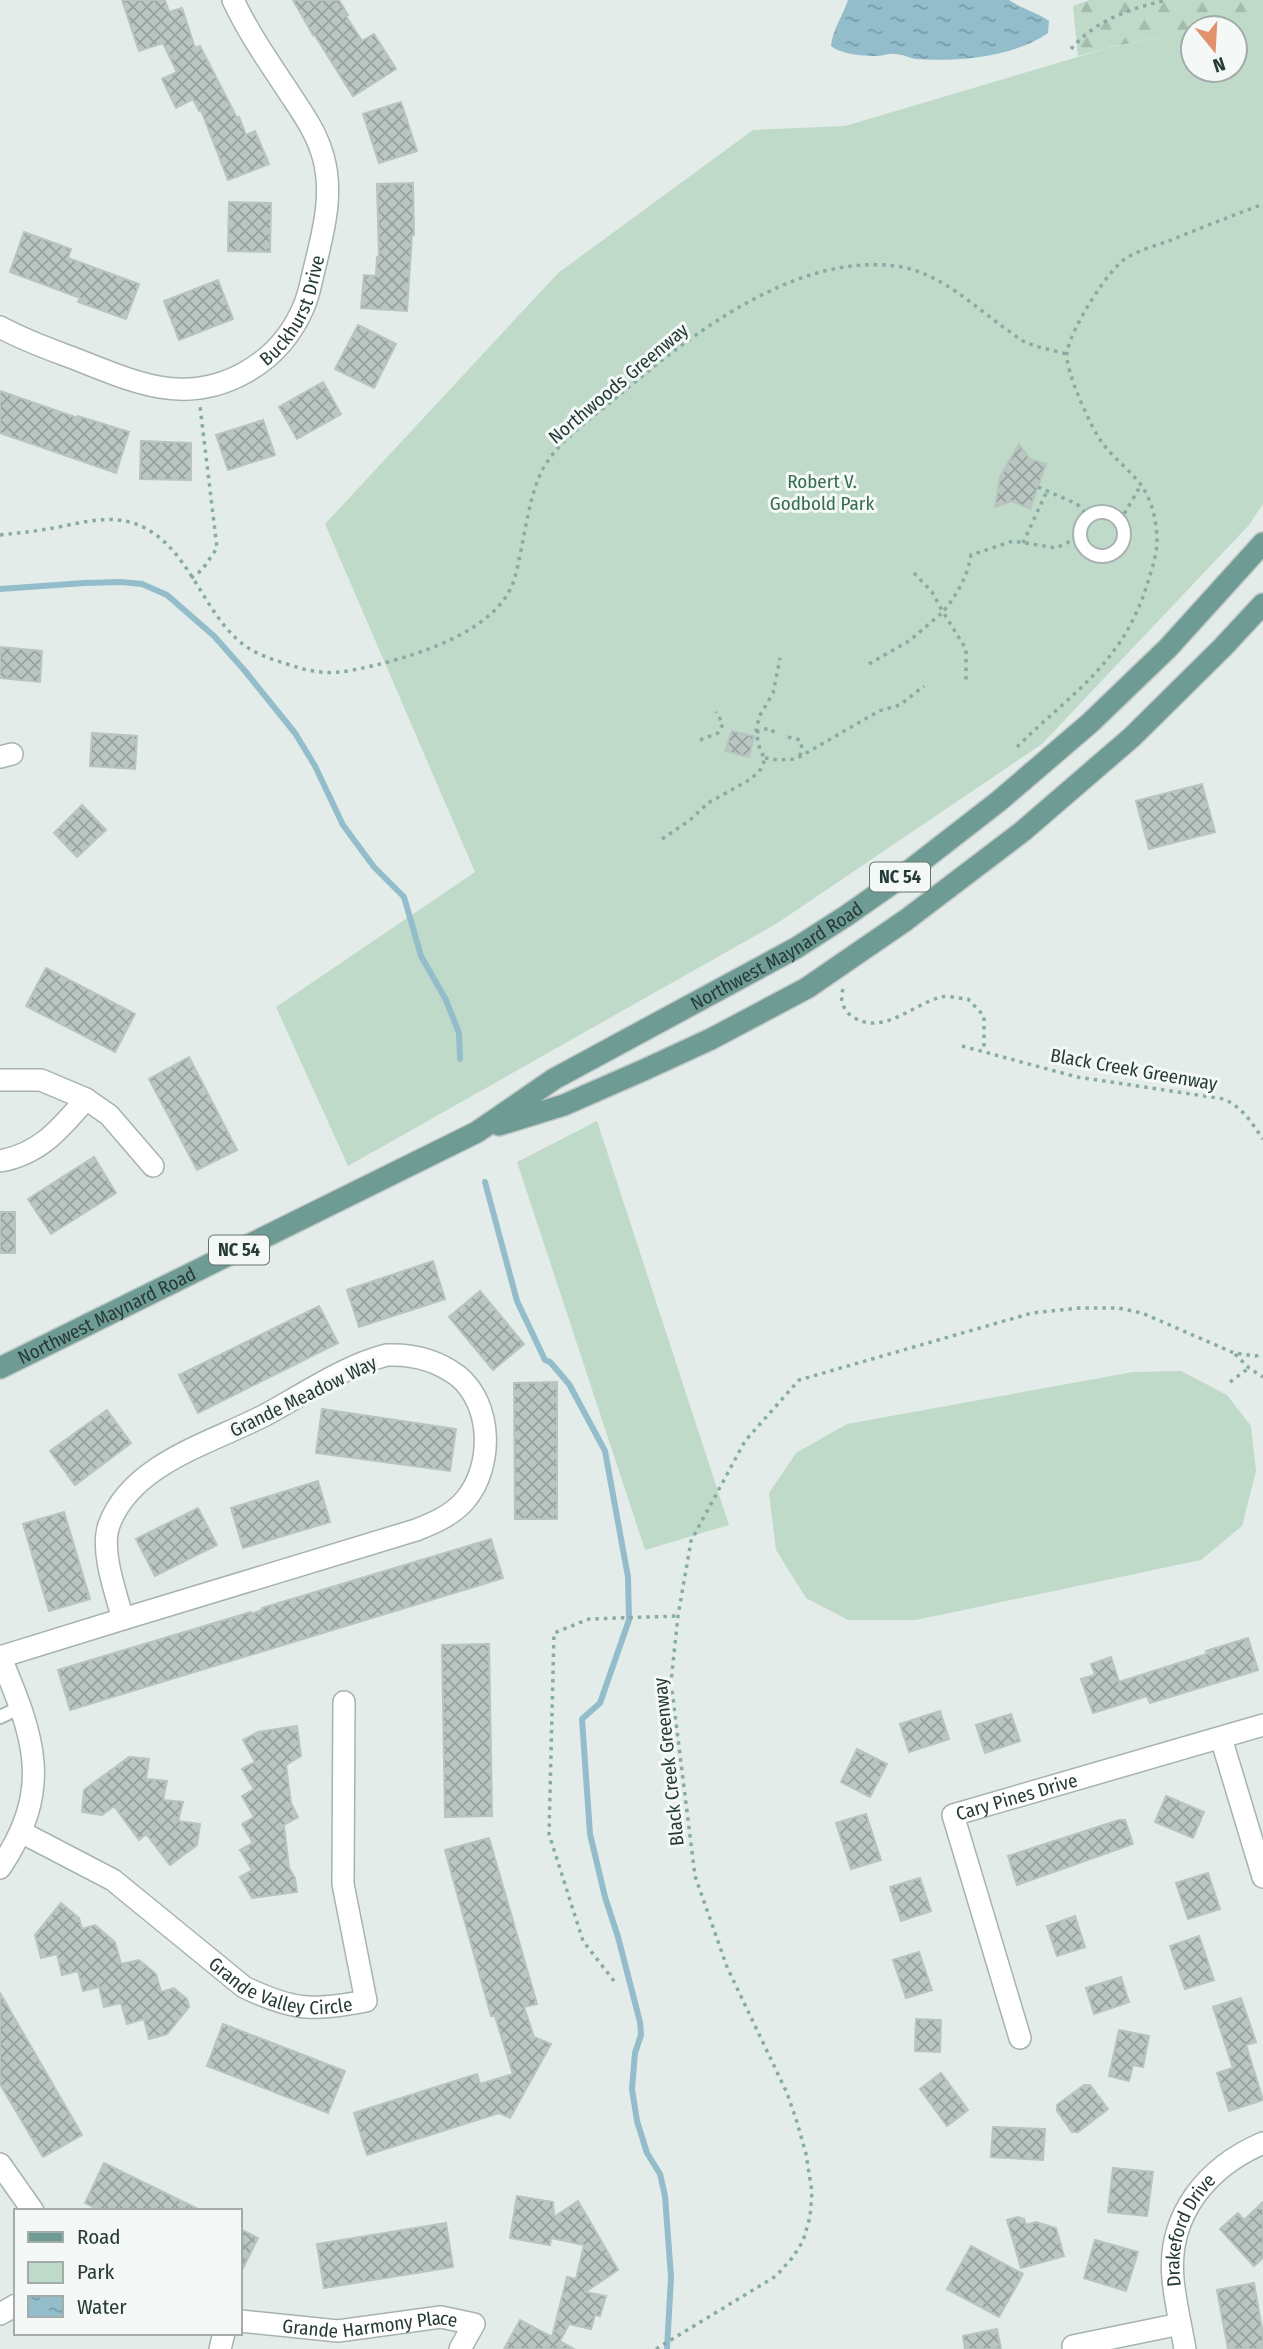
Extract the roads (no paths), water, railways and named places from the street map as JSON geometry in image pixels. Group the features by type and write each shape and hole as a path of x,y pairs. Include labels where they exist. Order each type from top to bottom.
{"main road":[{"name":"Northwest Maynard Road","path":"0,1368 477,1132 554,1079 796,948 895,881 1008,794 1090,723 1168,648 1263,543"},
{"name":"Northwest Maynard Road","path":"477,1132 564,1105 711,1039 807,988 906,920 1023,831 1132,737 1263,604"}],"street":[{"name":"Buckhurst Drive","path":"0,327 123,377 159,387 197,389 223,383 255,368 295,325 305,305 320,243 328,200 328,179 312,127 248,29 233,0"},
{"path":"0,1080 41,1080 86,1100 109,1115 153,1166"},
{"path":"0,1161 30,1150 53,1137 86,1100"},
{"name":"Grande Meadow Way","path":"0,1657 437,1522 465,1500 483,1469 485,1431 478,1405 469,1389 459,1377 431,1361 418,1357 387,1355 359,1364 252,1422 179,1454 137,1485 108,1527 107,1556 123,1619"},
{"path":"0,1657 28,1725 33,1754 31,1797 21,1832 0,1868"},
{"name":"Grande Valley Circle","path":"21,1832 113,1880 244,1987 262,1996 303,2008 325,2008 366,2001 343,1884 344,1702"},
{"name":"Cary Pines Drive","path":"1020,2038 953,1815 1263,1725"},
{"path":"1221,1738 1263,1877"},
{"name":"Drakeford Drive","path":"1185,2349 1173,2277 1174,2249 1181,2220 1209,2178 1241,2152 1263,2143"},
{"path":"0,2164 32,2209"},
{"name":"Grande Harmony Place","path":"242,2320 338,2331 441,2317 474,2324 460,2349"},
{"path":"1073,2346 1180,2324"}],"lane":[{"path":"1102,511 1120,521 1124,536 1118,550 1104,556 1084,549 1079,537 1080,528 1088,516 1102,511"},
{"path":"0,1717 21,1707"}],"water":[{"path":"848,0 1009,0 1049,21 1048,33 1019,48 967,58 932,60 893,54 853,54 831,46"}],"waterway":[{"path":"0,589 84,583 142,584 167,595 214,636 295,733 315,766 343,825 374,867 404,897 421,956 446,1000 459,1033 460,1059"},
{"path":"485,1182 517,1301 545,1360 550,1362 569,1384 605,1451 628,1577 629,1620 600,1703 582,1719 590,1834 640,2022 641,2035 635,2053 632,2089 637,2121 647,2153 660,2174 665,2196 671,2277 667,2349"}],"park label":[{"name":"Robert V. Godbold Park","path":"822,492"}]}
